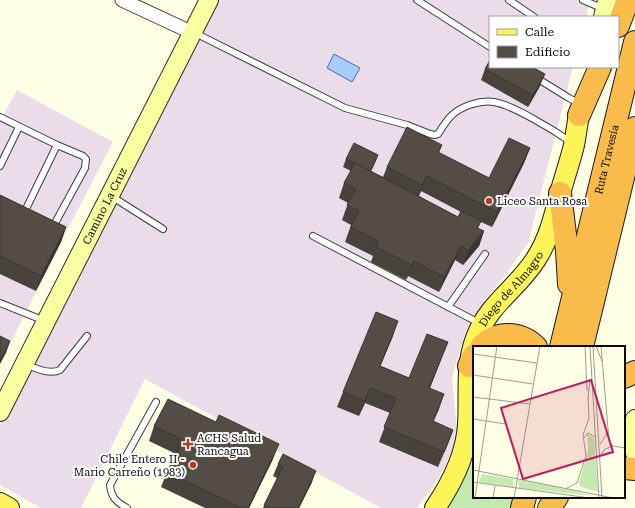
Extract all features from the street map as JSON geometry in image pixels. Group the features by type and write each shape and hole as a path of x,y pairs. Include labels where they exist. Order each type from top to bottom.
{"highway":[{"path":"609,13 628,0"},
{"name":"Ruta Travesía","path":"561,346 635,42"},
{"path":"580,110 600,68"},
{"name":"Ruta Travesía","path":"582,346 635,128"},
{"path":"560,193 569,276 569,315"},
{"path":"482,346 496,337 509,334 522,337 530,341 535,346"},
{"path":"625,377 635,372"},
{"path":"625,468 635,469"},
{"path":"522,508 525,498"},
{"path":"543,508 546,498"},
{"path":"549,508 556,498"}],"main road":[{"name":"Diego de Almagro","path":"475,346 482,324 493,308 521,280 537,259 551,227 574,145 580,110"},
{"name":"Diego de Almagro","path":"434,508 456,472 462,457 468,425 472,361"},
{"path":"0,503 9,508"}],"street":[{"path":"122,0 193,32"},
{"name":"Camino La Cruz","path":"0,412 209,0"},
{"name":"Diego de Almagro","path":"580,110 591,68"},
{"path":"635,419 632,440 635,453"}],"lane":[{"path":"417,0 489,46"},
{"path":"509,0 533,16"},
{"path":"583,0 609,13"},
{"path":"193,32 345,108 407,125 430,134 438,134 451,116 461,109 474,104 493,102 515,110 574,145"},
{"path":"533,75 569,98 580,110"},
{"path":"0,117 83,156 86,159 85,168 54,225"},
{"path":"0,166 19,127"},
{"path":"25,211 57,145"},
{"path":"110,195 163,229"},
{"path":"313,236 482,324"},
{"path":"448,307 485,254"},
{"path":"0,303 46,322"},
{"path":"25,364 47,372 56,372 60,370 87,336"},
{"path":"127,508 116,502 110,493 110,485 156,402"}],"shaded area":[{"path":"217,0 590,0 586,16 489,16 489,68 573,68 528,243 503,278 487,297 466,330 452,377 458,441 438,479 417,508 381,508 145,379 81,508 41,508 0,485 0,425"},
{"path":"17,90 113,142 0,364 0,121"}],"green space":[{"path":"473,459 473,498 514,498 512,508 447,508"}],"water":[{"path":"334,54 360,68 352,82 327,68"}],"building":[{"path":"489,62 489,68 534,68 545,74 533,95 485,69"},
{"path":"407,127 442,145 438,152 489,178 509,138 530,148 497,212 427,176 422,185 387,167"},
{"path":"354,143 378,155 370,171 346,159"},
{"path":"355,163 458,217 461,211 481,221 477,228 484,231 468,250 461,246 444,277 414,261 412,265 376,247 379,242 351,227 359,211 347,205 356,189 344,183"},
{"path":"0,195 66,227 41,276 0,256"},
{"path":"376,312 398,321 380,366 409,378 427,334 448,342 429,388 444,394 433,421 453,430 444,452 384,427 396,398 370,388 365,401 343,392"},
{"path":"0,336 10,341 0,361"},
{"path":"168,399 216,422 219,415 279,444 248,508 241,508 167,472 183,440 154,426"},
{"path":"283,454 316,471 298,508 269,508 264,505 283,467 278,464"}],"place":[{"name":"Liceo Santa Rosa","path":"489,201"},
{"name":"ACHS Salud Rancagua","path":"188,444"},
{"name":"Chile Entero II - Mario Carreño (1983)","path":"193,465"}]}
